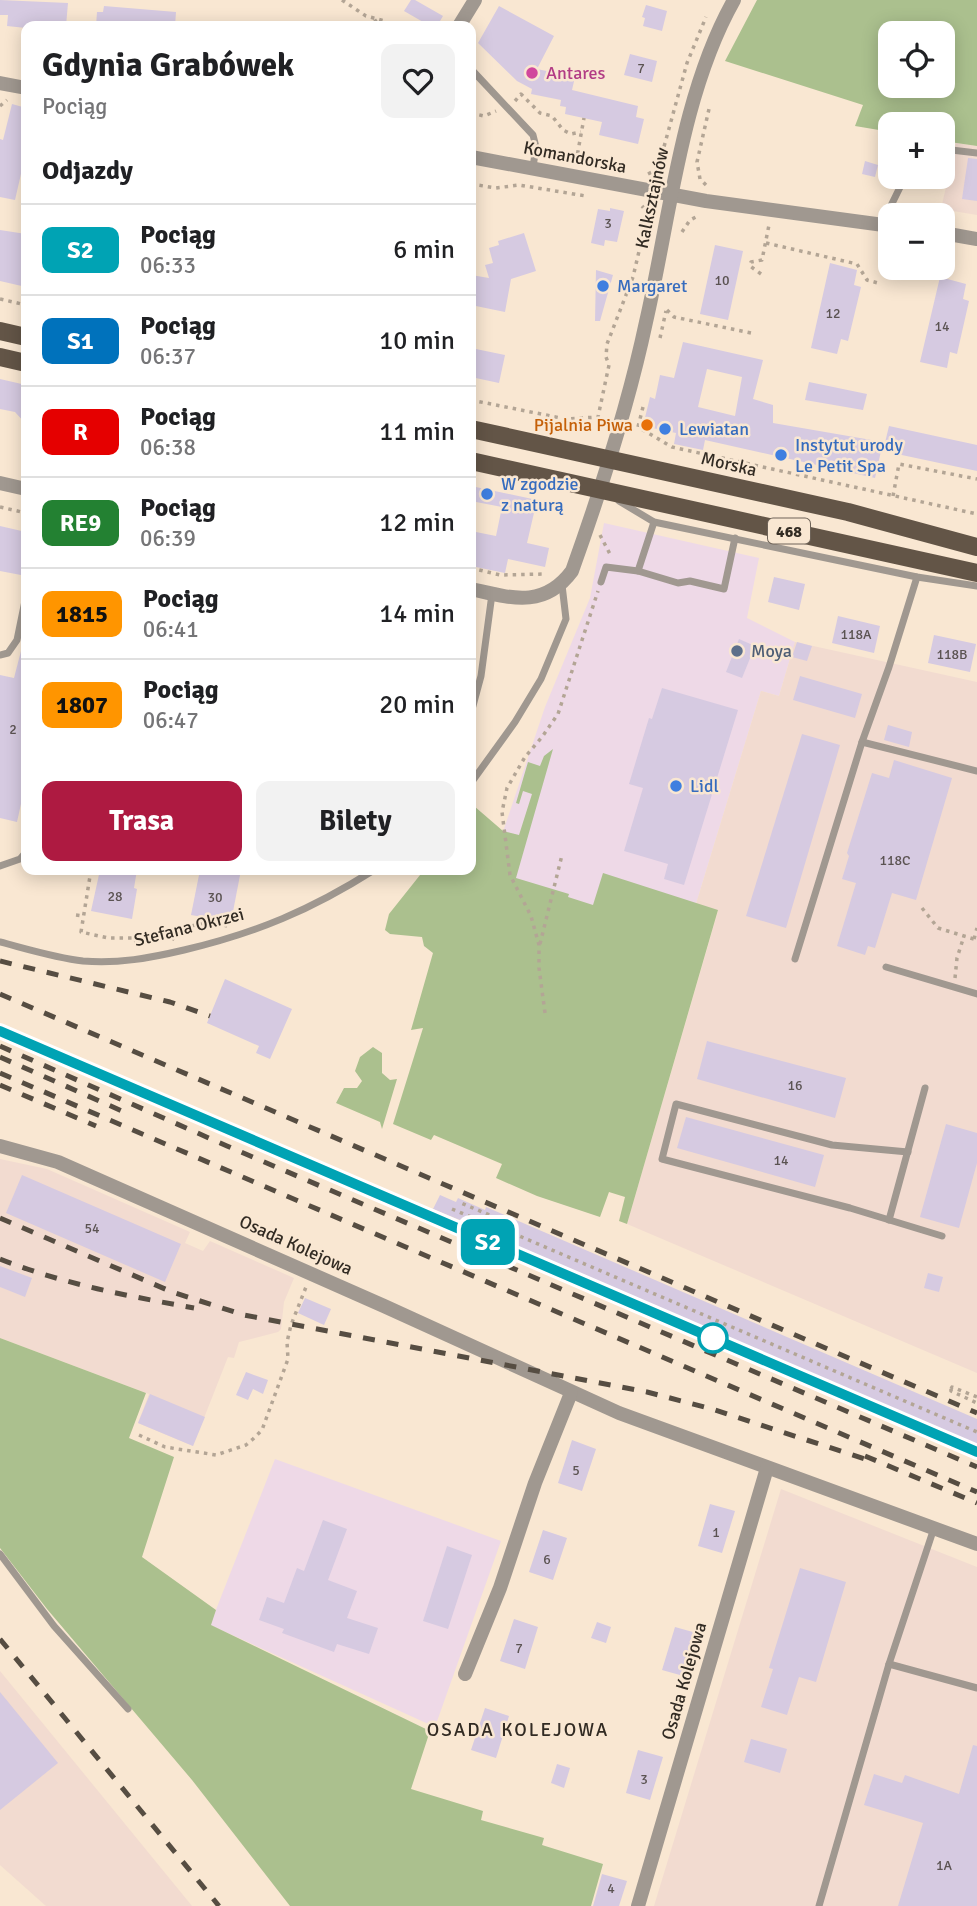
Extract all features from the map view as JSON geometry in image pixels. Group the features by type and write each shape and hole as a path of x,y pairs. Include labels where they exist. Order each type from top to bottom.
{"main road":[{"path":"0,331 21,336"},
{"path":"0,357 21,362"},
{"name":"Morska","path":"476,430 848,512 977,547"},
{"name":"468","path":"476,462 977,573"}],"street":[{"path":"462,21 475,0"},
{"name":"Kalksztajnów","path":"600,489 612,459 646,323 672,195 703,68 718,29 734,0"},
{"path":"0,83 21,87"},
{"name":"Komandorska","path":"476,158 672,195 878,224"},
{"path":"955,235 977,239"},
{"path":"0,483 21,488"},
{"path":"476,590 530,598 547,594 557,580 572,571 600,489"},
{"name":"Osada Kolejowa","path":"0,1146 58,1162 619,1413 977,1544"},
{"path":"465,1674 500,1588 535,1483 571,1393"},
{"name":"Osada Kolejowa","path":"638,1906 767,1468"}],"lane":[{"path":"476,74 534,135 536,147 533,167"},
{"path":"955,150 977,153"},
{"path":"600,489 654,522 917,577 977,586"},
{"path":"638,571 654,522"},
{"path":"601,582 606,567 638,571 678,583 690,581 724,589 735,538"},
{"path":"795,959 862,742 917,577"},
{"path":"476,776 515,722 541,679 566,618 557,580"},
{"path":"476,694 492,594"},
{"path":"0,655 8,653 17,640 21,620"},
{"path":"476,675 481,676"},
{"path":"862,742 977,771"},
{"path":"0,866 21,858"},
{"name":"Stefana Okrzei","path":"0,942 83,961 138,961 210,944 274,923 334,895 366,875"},
{"path":"886,967 977,994"},
{"path":"889,1220 925,1088"},
{"path":"908,1152 832,1145 676,1104 662,1159 942,1236"},
{"path":"819,1906 889,1664 934,1528"},
{"path":"0,1554 54,1626 128,1709"},
{"path":"889,1664 977,1688"}],"path":[{"path":"344,1 366,16 385,21"},
{"path":"647,174 656,170 659,164 687,63 710,9"},
{"path":"476,114 484,116 509,107 521,94 540,113 552,116 563,130 571,134 581,132"},
{"path":"708,186 700,179 697,162 711,98"},
{"path":"584,118 576,162 588,164"},
{"path":"476,185 495,188 519,185 586,196"},
{"path":"476,401 566,419 598,418 609,365 606,357 607,344 622,310 644,237 648,213 640,205"},
{"path":"679,243 685,225 697,216 704,216"},
{"path":"761,274 750,266 751,262 762,260 769,225"},
{"path":"766,243 857,264 867,280 878,282"},
{"path":"0,299 21,304"},
{"path":"666,310 674,317 751,333"},
{"path":"638,427 672,447 977,514"},
{"path":"893,496 899,464 977,480"},
{"path":"0,508 21,512"},
{"path":"597,531 617,569"},
{"path":"476,569 500,575 557,580"},
{"path":"540,945 531,916 510,875 502,812 507,788 525,757 558,714 601,582"},
{"path":"545,1013 538,968 540,945 562,855"},
{"path":"90,875 81,932 133,938 141,948"},
{"path":"922,908 938,928 975,939 977,928"},
{"path":"76,915 84,916"},
{"path":"170,944 181,928 209,922 235,928"},
{"path":"953,986 957,958 964,936"},
{"path":"461,1203 492,1216 489,1223"},
{"path":"452,1209 977,1432"},
{"path":"139,1435 165,1447 216,1455 246,1446 262,1430 288,1359 287,1342 291,1325 311,1273"},
{"path":"952,1387 977,1400 951,1391 952,1387"}],"shaded area":[{"path":"956,143 977,146 977,215 955,211 955,203 942,203 946,189 955,189"},
{"path":"604,523 759,558 747,618 795,642 779,696 761,691 696,904 465,945 545,707 590,598"},
{"path":"795,642 977,682 977,1373 627,1224 718,911 696,904 761,691 779,696"},
{"path":"0,1159 47,1169 190,1232 185,1243 203,1251 210,1241 294,1278 284,1302 281,1329 239,1342 234,1358 228,1357 193,1446 138,1423 149,1394 0,1338"},
{"path":"275,1459 501,1541 435,1727 210,1625"},
{"path":"781,1489 977,1567 977,1906 654,1906"},
{"path":"0,1671 192,1906 46,1906 0,1865"}],"green space":[{"path":"757,0 977,0 977,146 955,143 955,112 878,112 878,130 855,126 863,105 725,61"},
{"path":"553,749 516,878 569,894 568,897 593,905 603,873 718,910 627,1224 619,1221 625,1197 609,1192 600,1217 537,1196 496,1178 502,1164 434,1135 431,1140 393,1124 423,1028 411,1030 433,953 424,946 422,937 390,934 385,930 389,914 420,875 476,875 476,808 503,831 519,835 532,794 523,791 519,804 516,803 528,762 540,766 544,756"},
{"path":"373,1047 382,1053 382,1073 390,1080 397,1079 382,1129 380,1122 336,1103 344,1088 357,1088 362,1081 355,1071 360,1057"},
{"path":"0,1338 146,1393 129,1438 174,1457 142,1557 216,1610 211,1625 430,1731 411,1789 483,1811 481,1820 544,1838 542,1845 603,1864 591,1906 290,1906 192,1780 47,1609 0,1548"}],"building":[{"path":"0,0 68,3 66,21 21,21 21,27 7,26 8,15 0,15"},
{"path":"411,0 415,0 443,16 440,21 421,21 404,11"},
{"path":"646,5 667,11 662,31 643,26 645,18 642,17"},
{"path":"104,6 176,12 175,21 96,21 97,12 103,12"},
{"name":"Antares","path":"499,6 554,36 537,69 575,77 572,90 638,106 636,117 644,119 638,144 599,135 602,122 565,114 566,107 560,106 561,100 531,94 532,89 517,81 478,43"},
{"path":"630,54 657,61 652,82 624,75"},
{"path":"12,104 21,107 21,174 15,200 0,197 0,139 3,140"},
{"path":"968,158 977,159 977,201 962,199"},
{"path":"865,161 878,165 875,177 862,174"},
{"path":"610,208 624,211 617,242 605,240 604,246 591,243 598,209 610,211"},
{"path":"0,230 21,233 21,286 0,281"},
{"path":"524,233 536,271 511,279 505,312 476,306 476,276 489,278 485,265 493,263 489,248 499,245 498,241"},
{"path":"715,245 743,251 728,320 700,314"},
{"path":"830,263 857,270 854,285 861,287 848,341 841,339 837,354 811,348"},
{"name":"Margaret","path":"596,270 613,275 600,321 595,321"},
{"path":"939,280 966,284 963,299 969,301 957,354 950,352 947,368 920,362"},
{"path":"683,342 763,360 753,399 773,405 773,423 883,442 875,478 705,440 703,450 674,444 676,433 643,426 650,397 655,399 660,375 674,378","holes":["707,369 742,377 735,416 698,407"]},
{"path":"476,349 505,355 499,383 476,378"},
{"path":"0,379 21,384 21,419 15,412 0,409"},
{"path":"809,382 867,394 863,410 805,400"},
{"path":"889,426 977,445 977,471 883,451"},
{"path":"476,487 537,500 527,543 549,548 545,567 508,559 505,573 476,567 476,532 496,536 502,507 476,502"},
{"path":"0,526 21,531 21,575 0,571"},
{"path":"774,577 805,584 799,610 768,602"},
{"path":"838,616 880,626 874,653 832,643"},
{"path":"934,635 976,644 970,672 928,663"},
{"path":"739,639 755,646 742,678 726,672"},
{"path":"797,642 812,646 807,661 792,657"},
{"path":"21,651 21,804 17,822 0,818 0,675 14,678"},
{"path":"800,676 862,694 855,718 793,700"},
{"name":"Lidl","path":"662,688 738,710 684,885 664,879 668,864 624,851 643,788 629,784 649,718 652,719"},
{"path":"888,725 912,732 909,747 884,740"},
{"path":"802,734 840,745 786,928 746,916"},
{"path":"894,760 952,778 916,900 892,893 875,948 868,946 865,955 837,946 856,883 842,879 849,856 847,853 872,773 889,778"},
{"path":"99,875 136,875 134,888 137,889 132,919 91,911"},
{"path":"199,875 240,875 231,922 191,915"},
{"path":"225,979 292,1009 270,1059 256,1053 259,1046 207,1023"},
{"path":"707,1041 846,1078 835,1118 697,1079"},
{"path":"686,1117 824,1155 815,1187 677,1148"},
{"path":"946,1124 977,1133 977,1163 959,1228 920,1217"},
{"path":"22,1175 181,1244 165,1282 6,1213"},
{"path":"440,1195 456,1202 458,1198 485,1210 486,1207 977,1419 977,1447 476,1231 477,1227 433,1209"},
{"path":"0,1266 32,1278 25,1297 0,1287"},
{"path":"928,1273 943,1277 939,1292 924,1288"},
{"path":"305,1298 331,1309 324,1325 298,1313"},
{"path":"246,1372 268,1380 263,1394 253,1389 248,1400 236,1395"},
{"path":"150,1394 205,1417 193,1446 138,1423"},
{"path":"572,1440 596,1449 582,1491 558,1483"},
{"path":"710,1504 735,1511 722,1553 698,1546"},
{"path":"323,1520 347,1529 328,1580 357,1591 347,1618 378,1628 369,1654 337,1644 334,1652 282,1633 284,1629 259,1620 267,1597 284,1603 297,1568 304,1571"},
{"path":"543,1530 567,1538 553,1580 529,1572"},
{"path":"447,1546 472,1555 448,1629 423,1621"},
{"path":"800,1568 846,1582 816,1682 799,1677 787,1715 761,1707 773,1669 769,1668"},
{"path":"514,1619 538,1627 525,1669 500,1661"},
{"path":"597,1622 611,1627 606,1643 591,1638"},
{"path":"675,1627 700,1634 687,1677 662,1670"},
{"path":"0,1692 58,1763 0,1810"},
{"path":"485,1708 509,1716 496,1758 471,1750"},
{"path":"751,1739 787,1749 780,1773 744,1762"},
{"path":"973,1745 977,1746 977,1906 898,1906 923,1823 864,1805 874,1774 902,1783 905,1775 959,1794"},
{"path":"638,1750 663,1757 650,1800 626,1793"},
{"path":"557,1764 570,1768 564,1788 551,1783"},
{"path":"602,1874 627,1881 619,1906 593,1906"}],"railway":[{"path":"0,961 170,1002 210,1016"},
{"path":"0,994 977,1413"},
{"path":"0,1031 977,1452"},
{"path":"0,1046 977,1467"},
{"path":"0,1057 122,1111"},
{"path":"0,1073 977,1492"},
{"path":"0,1085 96,1126"},
{"path":"0,1218 172,1292 244,1315 647,1392 712,1409 874,1462"},
{"path":"0,1259 72,1282 194,1308"},
{"path":"865,1456 977,1503"},
{"path":"0,1639 219,1906"}],"train":[{"name":"S2","path":"0,1031 977,1452"}],"place":[{"name":"Antares","path":"532,73"},
{"name":"Margaret","path":"603,286"},
{"name":"Pijalnia Piwa","path":"647,425"},
{"name":"Lewiatan","path":"665,429"},
{"name":"Instytut urody Le Petit Spa","path":"781,455"},
{"name":"W zgodzie z naturą","path":"487,494"},
{"name":"Moya","path":"737,651"},
{"name":"Lidl","path":"676,786"}],"district":[{"name":"OSADA KOLEJOWA","path":"518,1729"}]}
